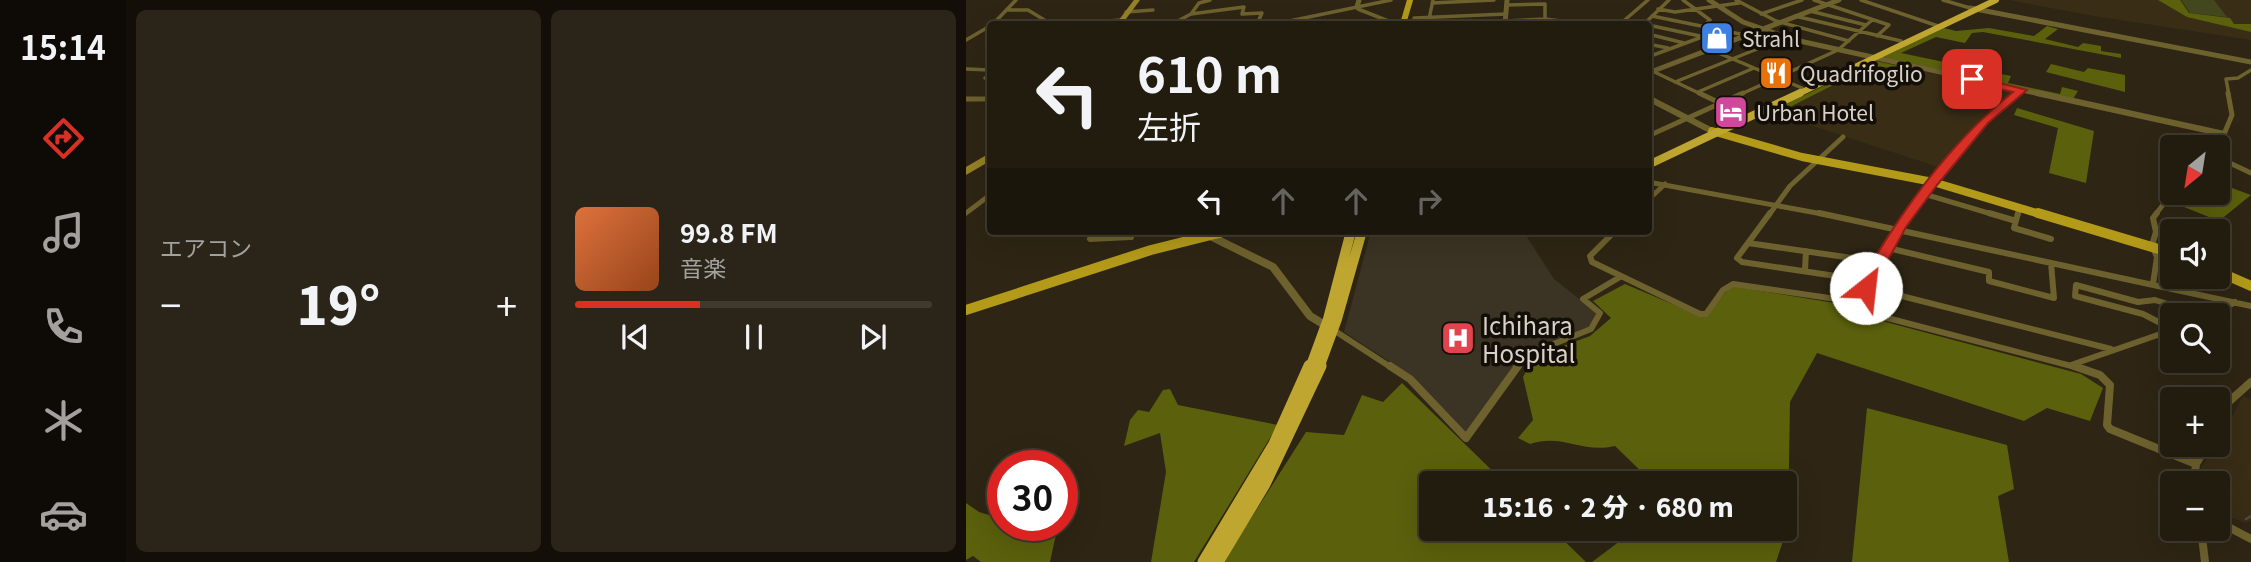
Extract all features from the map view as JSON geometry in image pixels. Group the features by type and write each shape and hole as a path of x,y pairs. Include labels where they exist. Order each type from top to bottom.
{"highway":[{"path":"1714,132 1989,0"},
{"path":"1973,9 1996,0"},
{"path":"1652,160 1901,41 1938,26"},
{"path":"1204,562 1284,425 1331,329 1350,235"},
{"path":"1217,562 1280,456 1314,386 1361,235"}],"main road":[{"path":"1121,21 1137,0"},
{"path":"1404,21 1412,0"},
{"path":"1409,21 1412,0"},
{"path":"1714,132 1817,160 1933,183 2160,250"},
{"path":"967,170 987,159"},
{"path":"966,310 1197,235"},
{"path":"2230,277 2251,286"}],"street":[{"path":"996,21 1016,0"},
{"path":"1191,14 1199,3 1210,0"},
{"path":"1357,7 1359,0"},
{"path":"1428,21 1432,1 1458,4 1494,0"},
{"path":"1624,21 1648,0"},
{"path":"1647,21 1669,0"},
{"path":"1683,0 1710,20 1702,27"},
{"path":"1709,0 1779,36 2224,134 2233,111 2226,79 2238,78 2251,70"},
{"path":"1760,15 1802,0"},
{"path":"1814,0 1889,25 1877,36"},
{"path":"1652,70 1839,0"},
{"path":"1861,0 1938,26"},
{"path":"1943,0 1973,9 2251,62"},
{"path":"1289,21 1391,1 1389,8"},
{"path":"1658,9 1675,12 1738,1 1760,15 1779,22 1849,41"},
{"path":"1505,21 1507,3 1545,4 1545,19"},
{"path":"1178,21 1191,14 1244,7 1242,14 1262,13 1258,21"},
{"path":"1357,7 1389,21"},
{"path":"1006,10 1027,10 1046,21"},
{"path":"1126,12 1153,10"},
{"path":"1810,11 1866,25"},
{"path":"1414,18 1506,14"},
{"path":"1652,16 1745,35"},
{"path":"1795,16 1901,41"},
{"path":"1652,133 1838,50 1872,20"},
{"path":"1525,21 1561,21"},
{"path":"1652,26 1702,37"},
{"path":"966,40 987,28"},
{"path":"1652,54 1720,30"},
{"path":"1652,35 1685,43"},
{"path":"1675,82 1772,43 1779,36"},
{"path":"1652,45 1670,49"},
{"path":"1709,49 1802,88"},
{"path":"1698,93 1754,68"},
{"path":"966,69 987,73"},
{"path":"1652,72 1720,103"},
{"path":"2022,90 1984,121 1924,194 1899,227 1853,309 2071,365 2100,375 2110,384 2107,425 2110,429 2196,464"},
{"path":"966,99 987,99"},
{"path":"1652,100 1714,132"},
{"path":"1843,137 1790,186 1737,258 1742,262 1805,270 1867,284 2111,349"},
{"path":"2230,163 2251,173"},
{"path":"1652,182 1899,227 2251,306"},
{"path":"1652,196 1665,184"},
{"path":"1924,194 2016,221"},
{"path":"966,213 987,197"},
{"path":"2153,284 2157,257 2154,248 2154,218 2164,205"},
{"path":"2020,208 2014,228 2051,239"},
{"path":"1094,235 1090,239 1132,237"},
{"path":"1207,235 1273,267 1310,316 1402,372 1459,434 1466,438 1526,355 1591,329 1600,313 1583,299 1620,276"},
{"path":"1611,235 1590,256 1592,262 1700,314 1706,314 1723,290 1733,284 1857,302"},
{"path":"1748,243 1880,262"},
{"path":"1888,248 1989,272 1989,281 2054,298 2051,263"},
{"path":"1805,270 1806,251"},
{"path":"2160,323 2143,314 2075,296 2076,285 2138,302 2155,300 2164,303"},
{"path":"2230,305 2235,302"},
{"path":"2071,365 2160,333"},
{"path":"2230,401 2251,382"},
{"path":"2195,471 2200,457"},
{"path":"2230,528 2251,539"},
{"path":"2203,541 2205,562"}],"shaded area":[{"path":"2008,0 2251,0 2251,40 2094,16"},
{"path":"1875,61 2017,92 1981,122 1941,168 1770,112"},
{"name":"Ichihara Hospital","path":"1370,235 1526,235 1554,279 1597,313 1589,327 1524,353 1464,435 1410,375 1344,332"},
{"path":"2243,396 2251,400 2251,521 2247,523 2230,517 2230,471 2201,471 2208,457 2230,457 2230,420"}],"green space":[{"path":"2158,0 2180,0 2189,13 2230,18 2234,24 2251,24 2251,32 2187,17"},
{"path":"2181,0 2214,0 2227,17 2190,13"},
{"path":"2047,26 2058,29 2045,39 2078,47 2083,43 2101,46 2101,51 2121,54 2121,58 1983,32 1972,33 1965,43 1936,37 1901,53 2011,76 2008,83 2060,94 2062,87 2078,91 2073,99 1883,57 1944,28 1956,31 1989,28 2034,36"},
{"path":"1875,61 1913,69 1881,67 1857,73 1776,114 1770,112"},
{"path":"2051,64 2084,72 2088,68 2125,75 2125,92 2046,72"},
{"path":"2017,108 2094,131 2086,183 2049,173 2058,128 2014,115"},
{"path":"2230,187 2251,195 2221,219 2214,219 2179,205 2230,205"},
{"path":"1625,284 1703,317 1731,286 1841,304 1856,314 2081,374 2103,388 2090,421 2047,408 2024,421 1817,353 1790,402 1789,471 1641,471 1615,446 1592,448 1552,441 1530,444 1518,438 1533,420 1523,377 1534,357 1590,336 1611,318 1593,301"},
{"path":"1402,383 1493,471 1419,471 1419,541 1564,541 1586,562 1223,562 1306,432 1344,435 1362,395 1383,402"},
{"path":"1170,389 1178,405 1278,425 1194,562 1151,562 1166,472 1160,433 1124,446 1130,420 1138,410 1149,412 1163,390"},
{"path":"1867,408 2007,445 2014,489 1998,496 2009,562 1852,562"},
{"path":"966,503 987,514 987,541 1055,541 1050,562 981,562 973,556 966,560"},
{"path":"1620,541 1783,541 1776,562 1592,562"}],"waterway":[{"path":"2246,519 2251,516"}],"place":[{"name":"Strahl","path":"1717,38"},
{"name":"Quadrifoglio","path":"1776,73"},
{"name":"Urban Hotel","path":"1731,112"},
{"name":"Ichihara Hospital","path":"1458,338"}],"route":[{"path":"1866,288 1899,227 1933,183 1984,121 2022,90 1972,79"}]}
